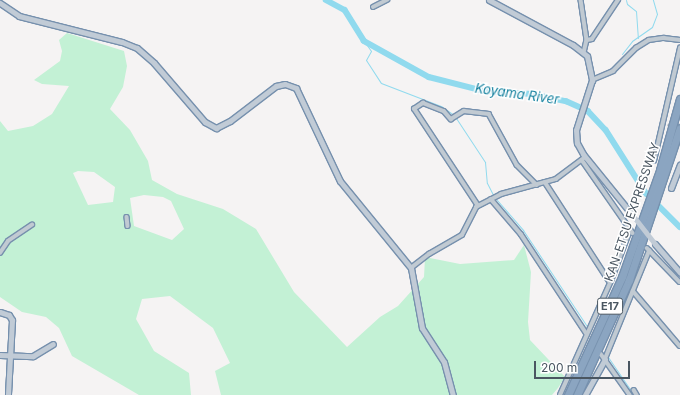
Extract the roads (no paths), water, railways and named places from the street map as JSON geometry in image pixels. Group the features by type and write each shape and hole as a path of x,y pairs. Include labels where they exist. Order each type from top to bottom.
{"highway":[{"name":"KAN-ETSU EXPRESSWAY","path":"568,395 609,309 645,214 660,170 680,99"},
{"name":"KAN-ETSU EXPRESSWAY","path":"577,395 629,280 651,220 680,128"}],"street":[{"path":"373,7 387,0"},
{"path":"489,0 563,39 584,53 590,64 592,80 578,125 577,143 584,158 632,231 588,336 560,395"},
{"path":"581,0 587,40 584,53"},
{"path":"587,40 592,39 618,0"},
{"path":"0,4 19,16 122,42 137,48 154,63 205,122 216,128 230,121 276,86 285,84 296,88 340,181 411,268 422,328 444,362 453,395"},
{"path":"592,80 613,71 636,48 649,40 664,38 680,40"},
{"path":"654,161 680,48"},
{"path":"478,206 414,110 423,103 455,117 464,111 489,114 517,165 537,185"},
{"path":"663,121 668,124"},
{"path":"411,268 429,254 462,234 478,206 491,199 537,185 563,175 584,158"},
{"path":"584,158 680,273"},
{"path":"671,188 680,165"},
{"path":"545,182 610,282"},
{"path":"491,199 522,234 588,336"},
{"path":"127,217 128,226"},
{"path":"0,253 8,241 32,225"},
{"path":"585,395 633,290 648,250 680,282"},
{"path":"633,290 680,346"},
{"path":"1,311 12,320 8,395"},
{"path":"0,355 33,356 53,344"},
{"path":"603,357 630,395"},
{"path":"634,390 638,395"}],"waterway":[{"name":"Koyama River","path":"326,0 345,10 364,41 429,77 484,91 532,94 566,101 588,111 606,130 646,193 680,227"},
{"path":"626,0 627,4 636,11 638,38"},
{"path":"622,54 632,41 652,27 657,14 653,0"},
{"path":"364,41 371,51 366,60 381,83 441,106 454,115"},
{"path":"456,118 485,162 487,183 493,195"},
{"path":"497,200 523,230 588,328"},
{"path":"608,357 634,395"}],"tunnel":[{"path":"668,124 679,133"}]}
